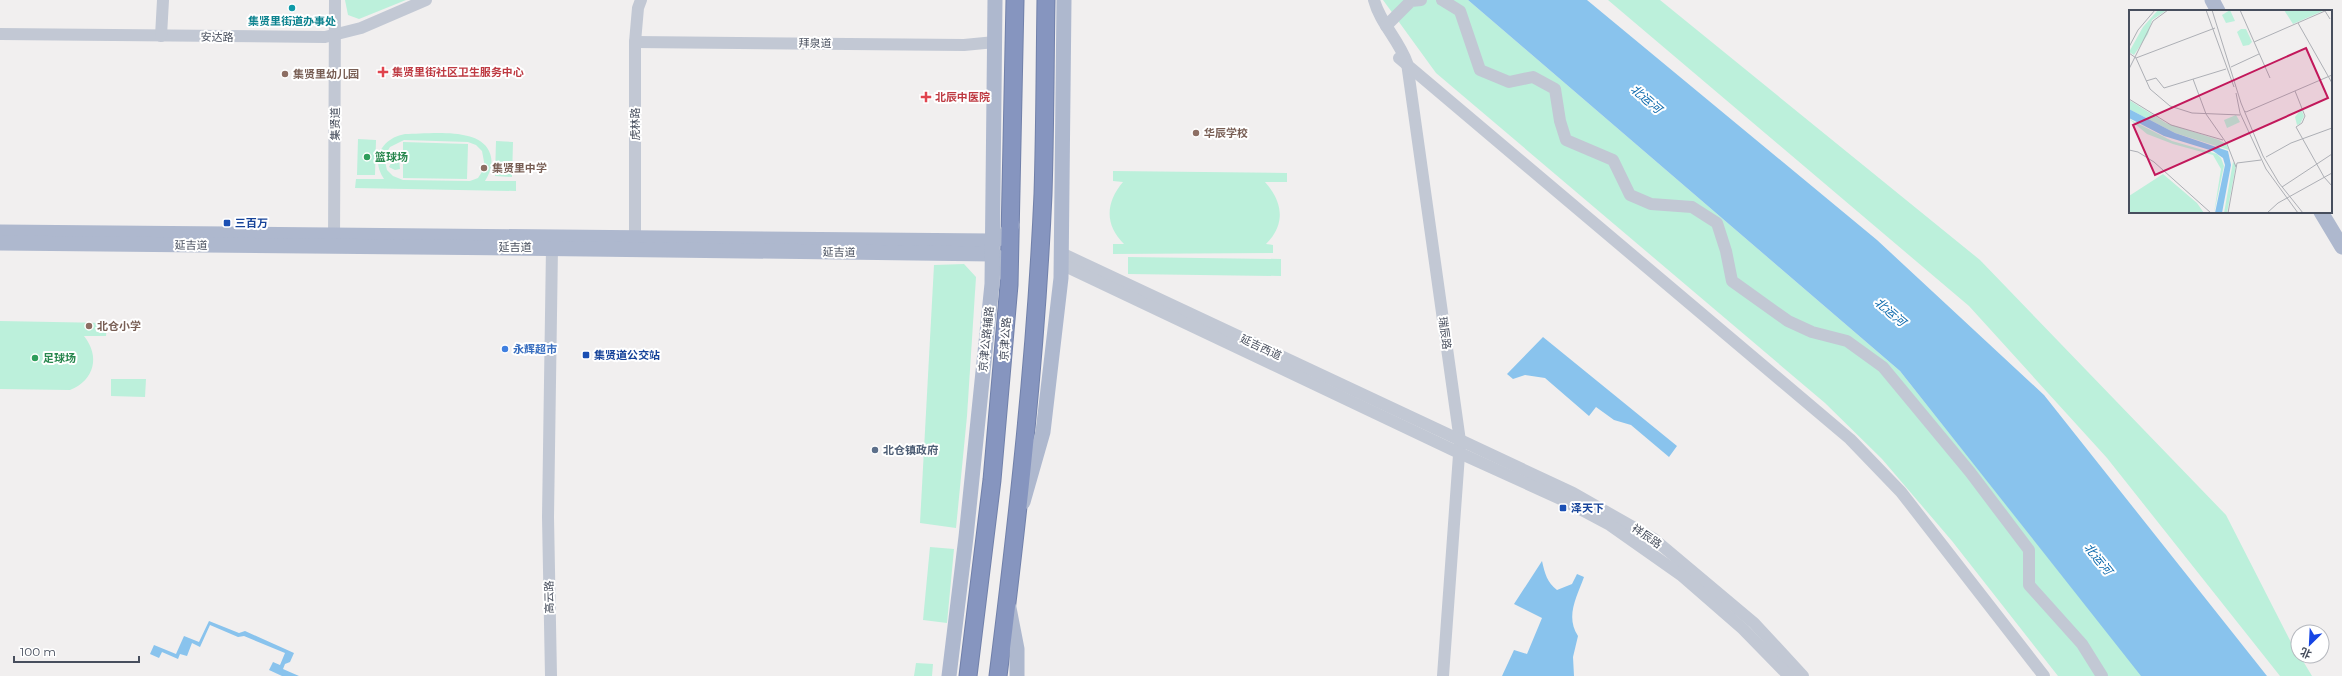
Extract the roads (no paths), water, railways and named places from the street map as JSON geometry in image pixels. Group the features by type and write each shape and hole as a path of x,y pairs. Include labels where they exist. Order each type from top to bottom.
{"highway":[{"name":"京津公路","path":"968,676 974,616 992,480 1009,285 1012,225 1015,0"},
{"path":"998,676 1029,398 1038,280 1043,194 1046,0"}],"main road":[{"name":"京津公路辅路","path":"949,676 962,573 992,284 995,0"},
{"path":"1015,530 1043,432 1061,258 1064,0"},
{"path":"2212,0 2217,10"},
{"path":"2323,213 2342,247"},
{"path":"1009,285 1003,260 992,248 1004,237 1012,225"},
{"name":"延吉道","path":"0,232 552,247 635,243"},
{"name":"延吉道","path":"0,243 332,241 635,243 992,248"},
{"path":"962,573 974,616"},
{"path":"1007,602 1017,649 1017,676"}],"street":[{"path":"161,33 162,0"},
{"name":"集贤道","path":"332,0 332,241"},
{"name":"集贤道","path":"333,34 335,0"},
{"name":"安达路","path":"333,34 386,15 419,0"},
{"name":"安达路","path":"0,32 333,34 386,18 426,0"},
{"name":"虎林路","path":"635,243 635,42 638,8 641,0"},
{"name":"瑞辰路","path":"1370,0 1374,14 1403,60"},
{"name":"瑞辰路","path":"1374,0 1386,26 1399,45 1403,60 1454,418 1456,445 1443,676"},
{"path":"1386,26 1411,1 1421,0"},
{"path":"1442,0 1460,11 1480,70 1509,82 1533,77 1556,89 1560,121 1566,140 1614,160 1630,195 1652,204 1692,207 1717,223 1726,251 1732,281 1788,321 1812,332 1847,341 1883,367 1970,472 2029,550 2029,585 2082,644 2102,676"},
{"name":"拜泉道","path":"635,42 964,45 994,42"},
{"path":"1403,60 1854,443 1901,492 2044,676"},
{"name":"高云路","path":"551,676 548,517 552,247"},
{"name":"延吉西道","path":"1061,258 1456,445"},
{"path":"1454,418 1481,456"},
{"name":"瑞辰路","path":"1438,676 1456,445"},
{"name":"祥辰路","path":"1456,445 1573,493 1650,535 1754,623 1803,676"},
{"name":"祥辰路","path":"1481,456 1610,525 1650,552 1681,575 1743,629 1789,676"}],"water":[{"name":"北运河","path":"1468,0 1587,0 1877,240 2044,395 2267,676 2141,676 1900,371"},
{"path":"1543,337 1677,446 1669,457 1631,425 1614,420 1596,407 1589,416 1545,378 1525,375 1513,379 1507,374"},
{"path":"1542,561 1547,577 1557,590 1572,584 1577,574 1584,577 1572,614 1574,629 1578,636 1573,657 1574,676 1502,676 1514,650 1527,654 1542,618 1514,604"},
{"path":"209,621 239,633 245,631 294,653 290,662 285,664 283,669 299,676 282,676 269,670 273,662 280,665 285,653 244,636 238,637 210,625 200,647 192,643 187,656 180,654 178,659 162,652 159,658 150,654 154,645 176,654 184,636 199,642"}],"place":[{"name":"集贤里街道办事处","path":"292,8"},
{"name":"集贤里街社区卫生服务中心","path":"383,72"},
{"name":"集贤里幼儿园","path":"285,74"},
{"name":"北辰中医院","path":"926,97"},
{"name":"华辰学校","path":"1196,133"},
{"name":"篮球场","path":"367,157"},
{"name":"集贤里中学","path":"484,168"},
{"name":"三百万","path":"227,223"},
{"name":"北仓小学","path":"89,326"},
{"name":"永辉超市","path":"505,349"},
{"name":"集贤道公交站","path":"586,355"},
{"name":"足球场","path":"35,358"},
{"name":"北仓镇政府","path":"875,450"},
{"name":"泽天下","path":"1563,508"}]}
